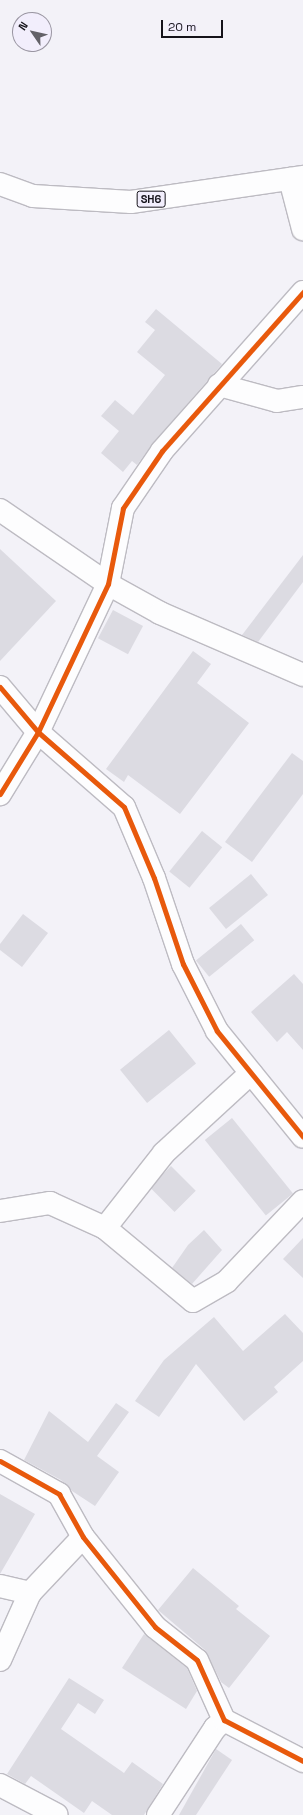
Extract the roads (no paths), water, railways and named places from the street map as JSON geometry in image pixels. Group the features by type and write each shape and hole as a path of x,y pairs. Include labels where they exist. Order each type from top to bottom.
{"street":[{"name":"SH6","path":"0,184 33,196 131,202 296,178"},
{"path":"296,178 303,228"},
{"path":"0,794 38,732 108,584 123,508 162,451 303,292"},
{"path":"219,385 277,401 303,397"},
{"path":"0,510 108,584 160,613 303,675"},
{"path":"0,687 38,732 124,807 154,878 184,964 217,1031 303,1137"},
{"path":"105,1228 164,1153 251,1073"},
{"path":"0,1211 50,1203 105,1228 192,1301 227,1281 303,1201"},
{"path":"0,1461 58,1494 83,1537 155,1627 196,1660 224,1720 303,1760"},
{"path":"0,1660 30,1594 83,1537"},
{"path":"0,1586 30,1594"},
{"path":"158,1815 215,1728 224,1720"},
{"path":"0,1785 58,1815"}]}
